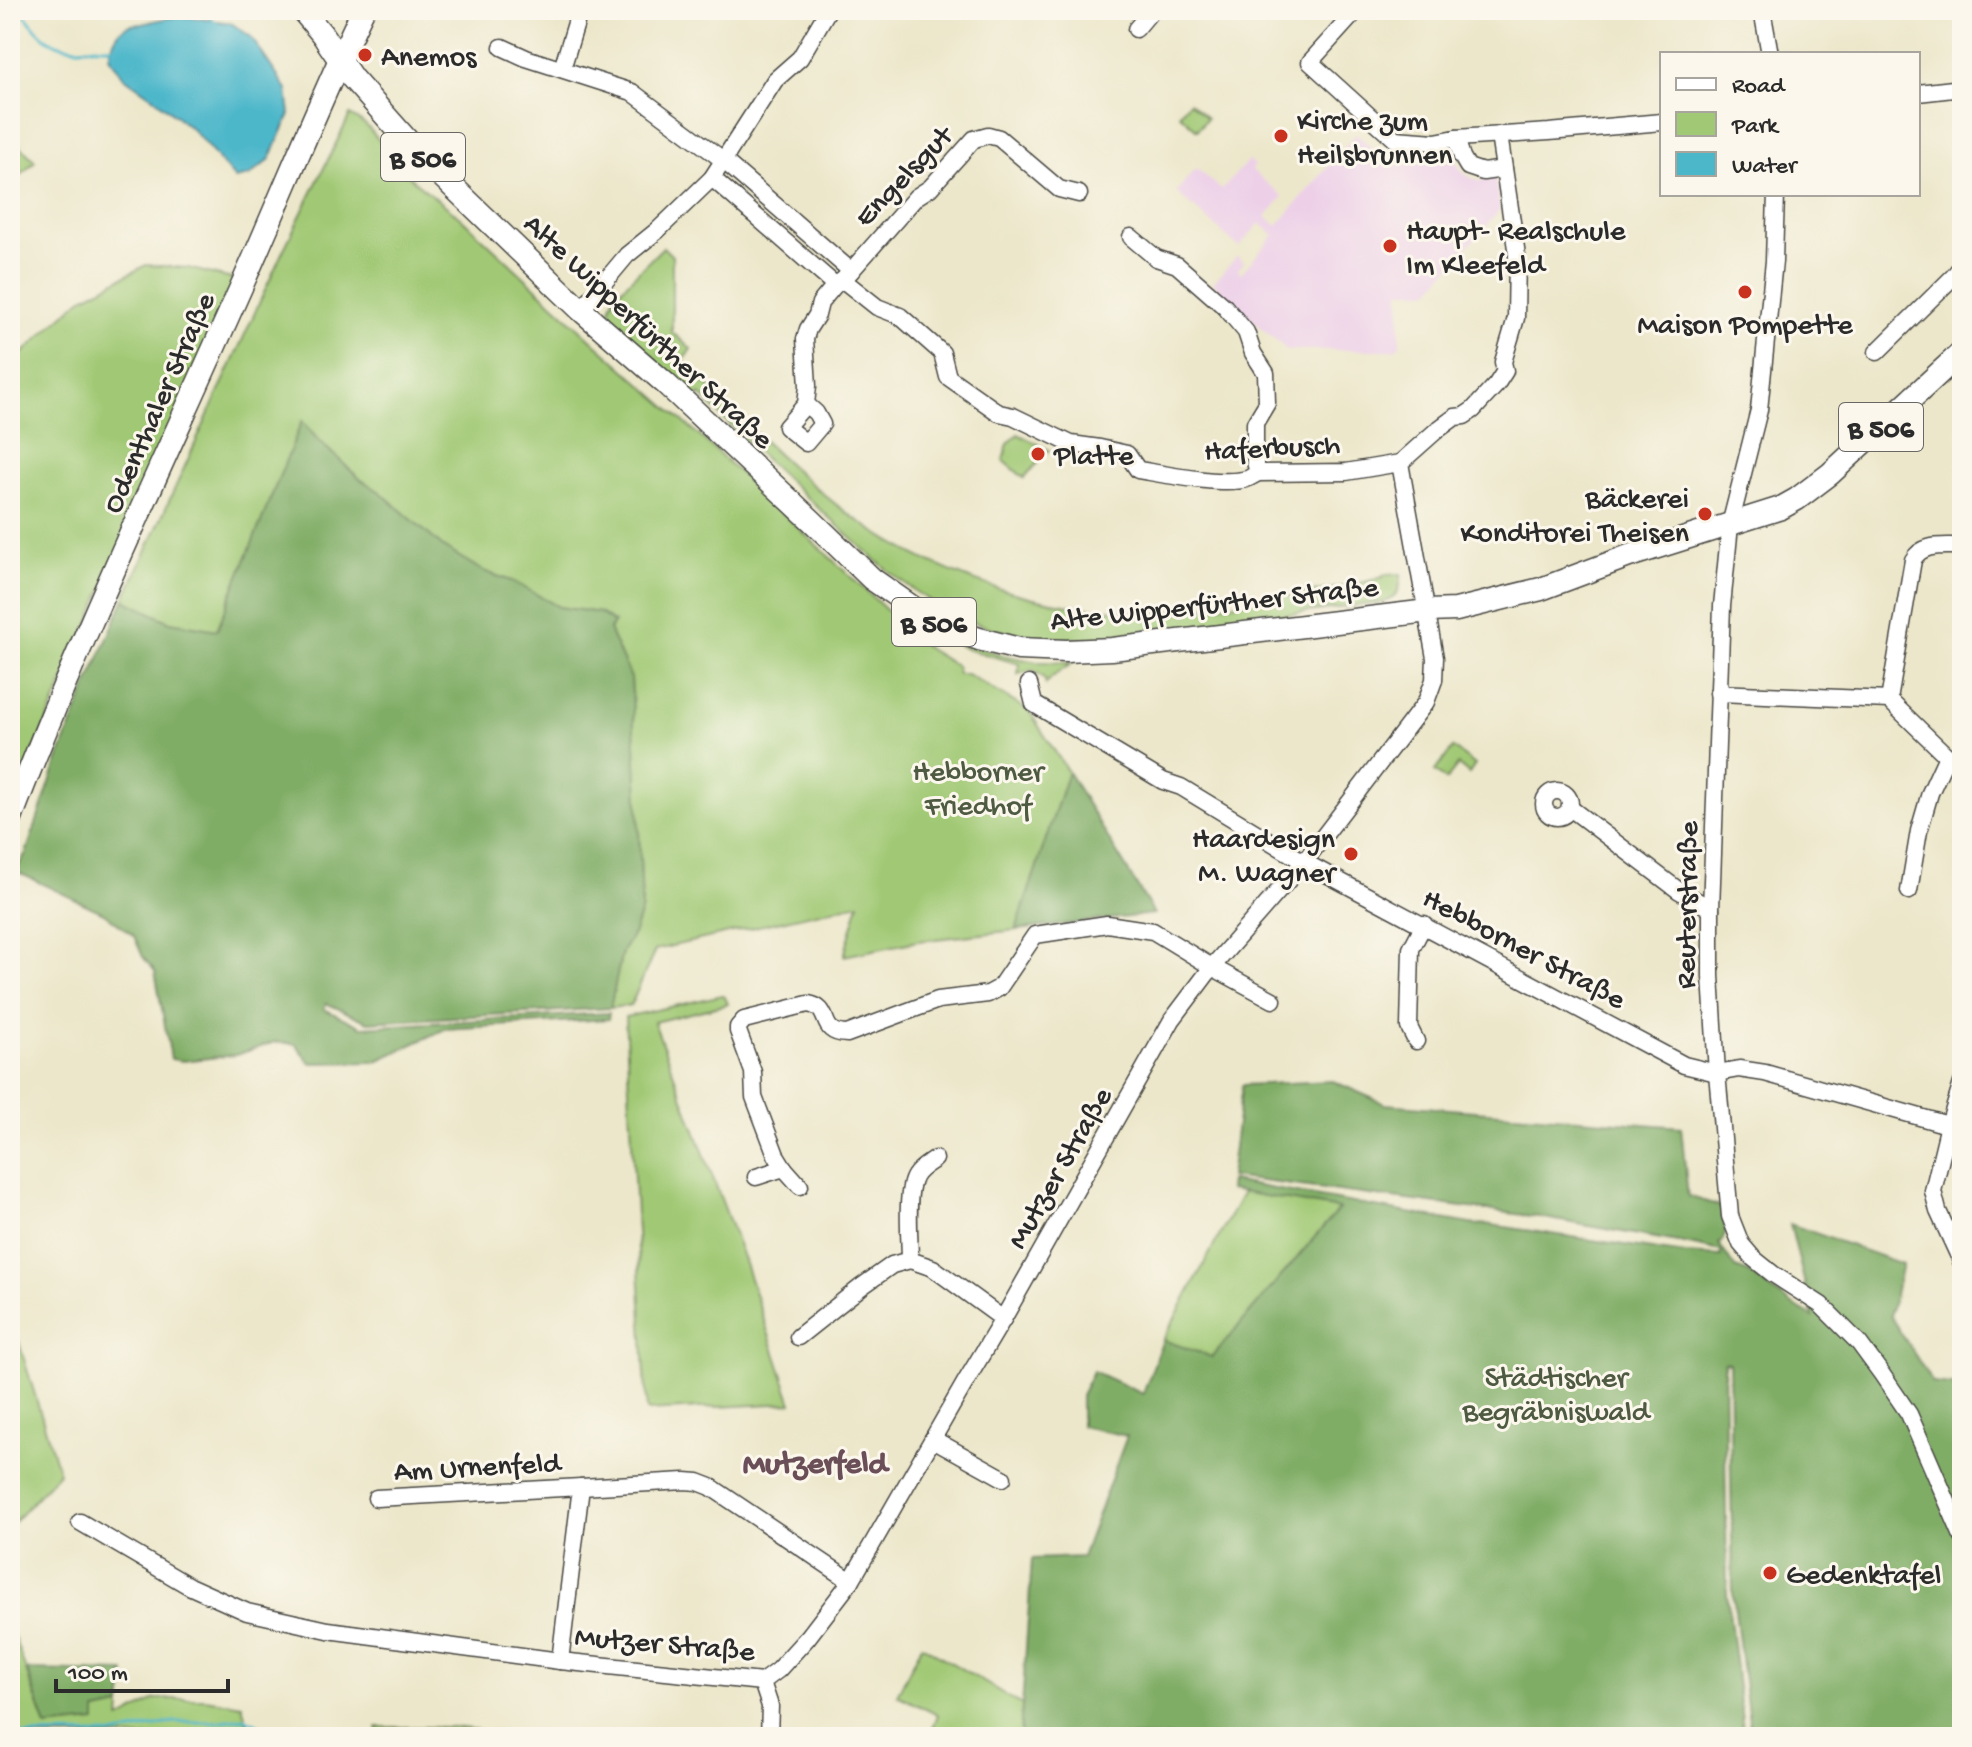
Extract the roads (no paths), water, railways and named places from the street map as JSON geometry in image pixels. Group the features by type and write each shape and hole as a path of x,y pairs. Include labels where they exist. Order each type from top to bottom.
{"main road":[{"name":"B 506","path":"302,10 340,59"},
{"name":"Odenthaler Straße","path":"10,821 95,615 363,10"},
{"name":"Alte Wipperfürther Straße","path":"340,59 359,86 423,158 581,310 666,384 872,579 935,623 1019,649 1112,649 1456,610 1541,589 1629,556 1781,508 1809,490 1962,352"}],"street":[{"path":"562,69 577,10"},
{"path":"581,310 627,255 712,178 775,80 800,58 828,10"},
{"path":"1136,29 1152,10"},
{"path":"1357,10 1310,62 1395,139 1435,142 1660,122"},
{"path":"1762,10 1770,52"},
{"path":"502,47 526,58 632,92 723,160 843,279"},
{"path":"1920,93 1962,88"},
{"name":"Engelsgut","path":"806,404 805,339 820,303 916,197 930,188 974,139 988,135 999,138 1059,189 1079,194"},
{"path":"1428,611 1400,463 1455,417 1473,410 1505,371 1503,362 1516,318 1517,255 1499,135"},
{"path":"1456,138 1468,167 1483,172 1504,169"},
{"path":"712,178 843,279"},
{"name":"Reuterstraße","path":"1776,196 1774,261 1759,410 1730,525 1718,693 1711,976 1730,1216 1741,1244 1753,1258 1821,1305 1859,1343 1909,1414 1962,1536"},
{"path":"1131,237 1156,258 1177,265 1225,307 1246,332 1253,353 1266,373 1267,403 1255,423 1258,473"},
{"path":"1877,352 1962,265"},
{"name":"Haferbusch","path":"843,279 877,307 900,316 942,353 948,377 999,413 1013,416 1071,444 1127,454 1138,470 1227,481 1247,479 1258,473 1346,472 1400,463"},
{"path":"1889,700 1913,560 1917,552 1929,547 1962,546"},
{"name":"Mutzer Straße","path":"80,1522 189,1586 247,1612 328,1630 560,1661 762,1682 778,1670 808,1637 851,1581 1172,1020 1212,967 1304,862 1426,702 1434,680 1435,658 1428,611"},
{"name":"Hebborner Straße","path":"1029,684 1034,704 1163,781 1181,787 1304,862 1684,1065 1717,1073 1739,1069 1765,1073 1956,1127"},
{"path":"1718,693 1889,700 1947,756 1962,766"},
{"path":"1909,891 1930,793 1947,756"},
{"path":"1570,808 1678,890 1711,909"},
{"path":"800,1186 776,1155 754,1097 753,1072 738,1031 744,1020 808,1004 823,1013 828,1027 833,1031 847,1034 938,1000 988,994 999,988 1035,935 1107,924 1153,931 1273,1000"},
{"path":"1416,1041 1409,1027 1411,949 1424,924"},
{"path":"1962,1083 1956,1127 1933,1191 1938,1211 1962,1263"},
{"path":"910,1260 910,1190 913,1178 921,1168 935,1159"},
{"path":"756,1177 784,1168"},
{"path":"798,1337 892,1265 910,1260 933,1268 1003,1319"},
{"path":"933,1439 1003,1478"},
{"name":"Am Urnenfeld","path":"376,1498 698,1482 763,1520 851,1581"},
{"name":"Am Urnenfeld","path":"560,1661 581,1487"},
{"path":"762,1682 770,1706 769,1737"}],"water":[{"path":"182,16 231,23 251,37 287,90 290,114 270,159 249,176 235,179 194,131 124,77 109,57 115,38 125,27"}],"waterway":[{"path":"21,10 38,31 57,44 76,48 114,48"},
{"path":"209,16 215,22"},
{"path":"10,1735 118,1734 175,1722 244,1718 286,1737"},
{"path":"323,1737 331,1737"}],"place":[{"name":"Anemos","path":"365,55"},
{"name":"Kirche zum Heilsbrunnen","path":"1281,136"},
{"name":"Haupt- Realschule Im Kleefeld","path":"1390,246"},
{"name":"Maison Pompette","path":"1745,292"},
{"name":"Platte","path":"1038,454"},
{"name":"Bäckerei Konditorei Theisen","path":"1705,514"},
{"name":"Haardesign M. Wagner","path":"1351,854"},
{"name":"Gedenktafel","path":"1770,1573"}],"district":[{"name":"Mutzerfeld","path":"815,1461"}],"park label":[{"name":"Hebborner Friedhof","path":"978,787"},
{"name":"Städtischer Begräbniswald","path":"1556,1393"}]}
